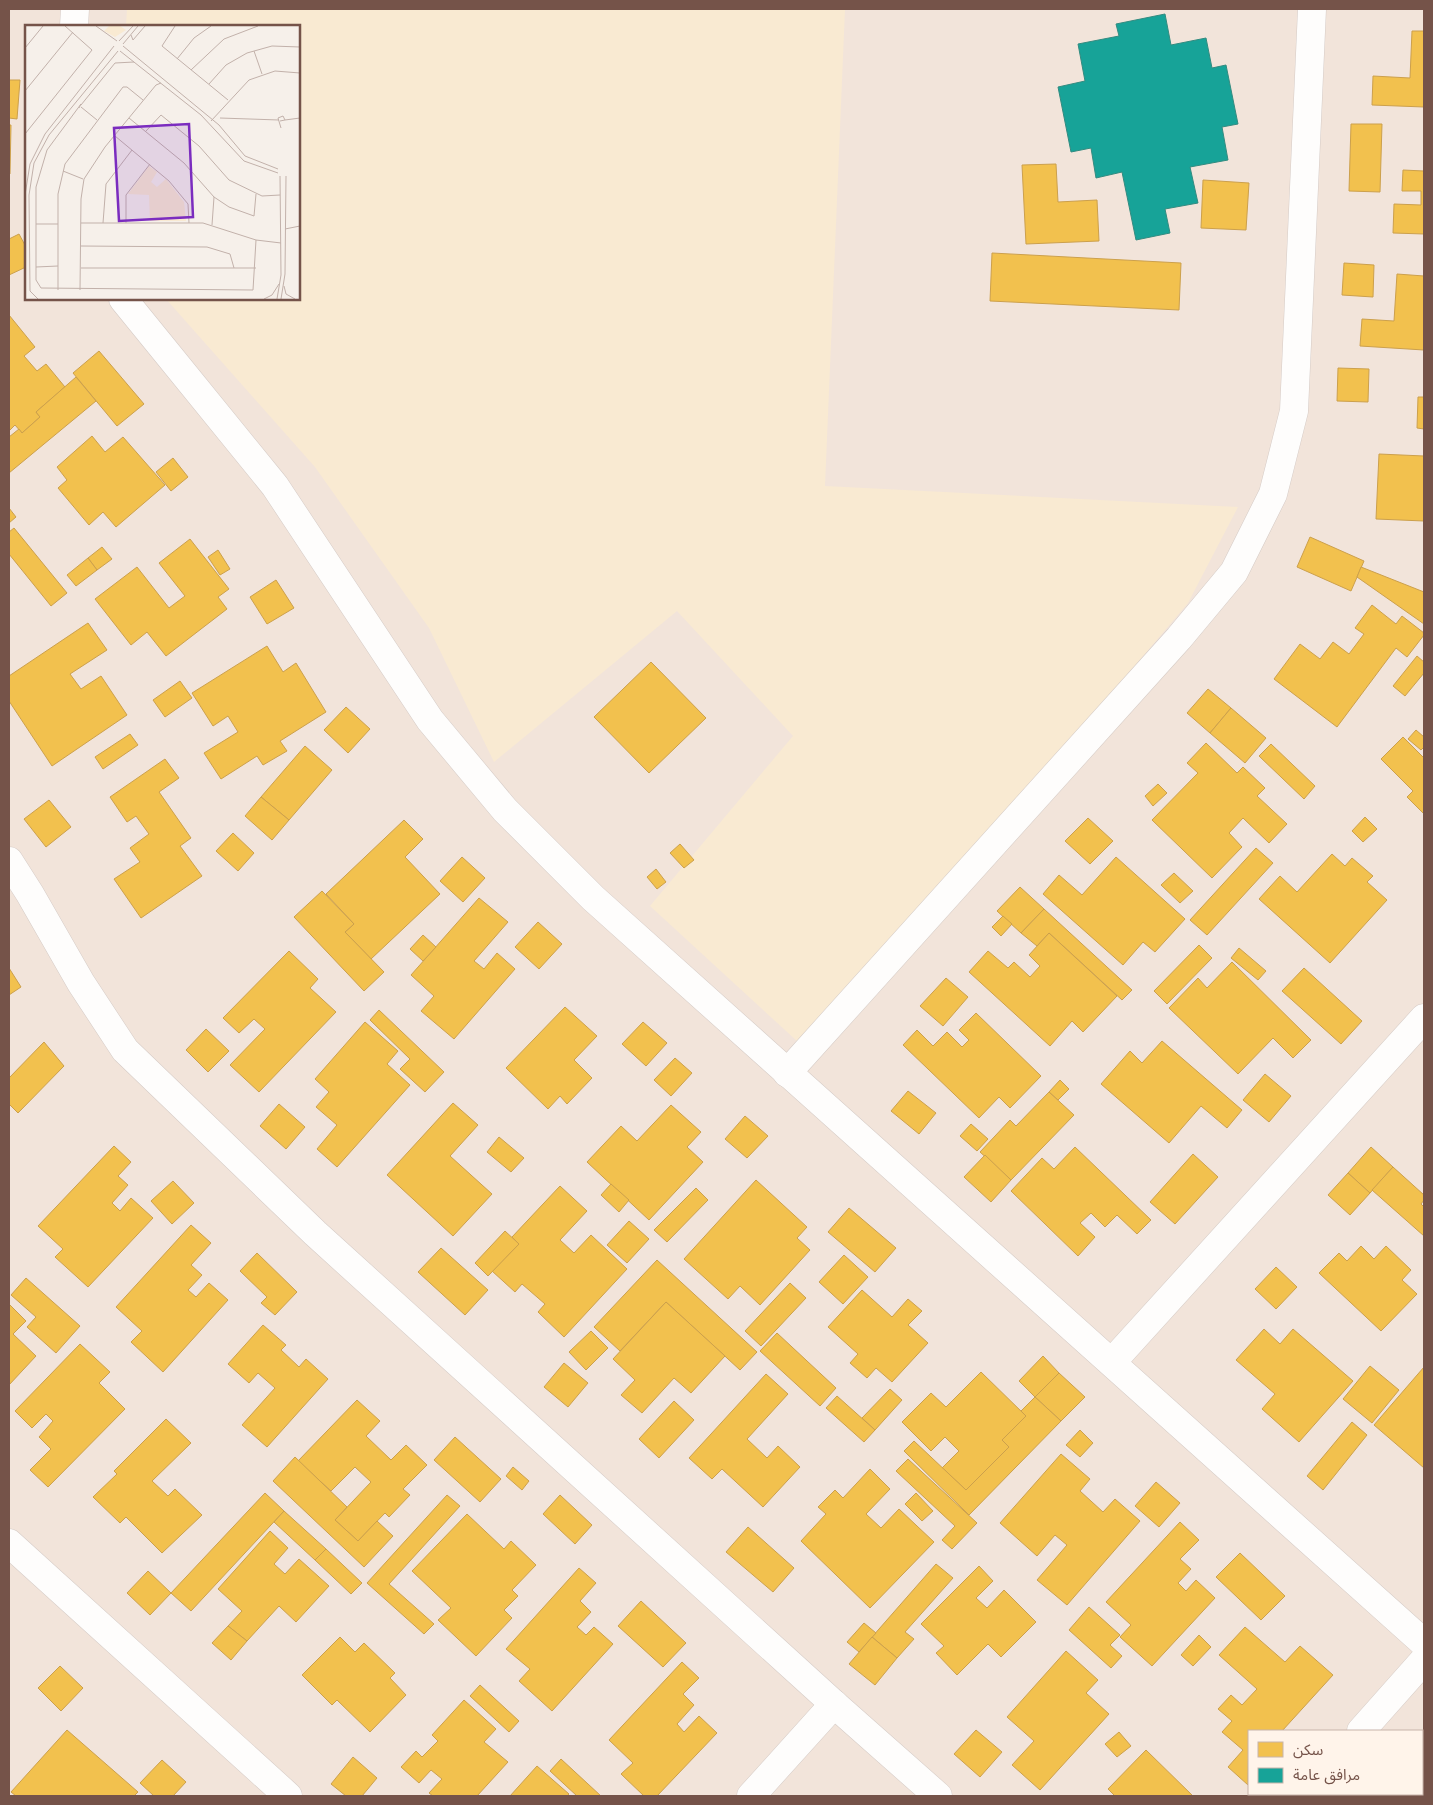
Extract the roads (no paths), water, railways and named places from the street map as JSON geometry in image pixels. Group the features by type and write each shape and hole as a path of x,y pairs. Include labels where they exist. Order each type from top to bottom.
{"street":[{"path":"74,25 75,9"},
{"path":"788,1073 1179,638 1234,572 1273,494 1294,411 1312,9"},
{"path":"124,300 275,486 430,720 505,810 593,898 1424,1643"},
{"path":"9,861 81,983 125,1050 314,1233 938,1796"},
{"path":"1112,1362 1424,1018"},
{"path":"9,1542 288,1796"},
{"path":"1362,1730 1424,1660"},
{"path":"751,1796 834,1704"}]}
